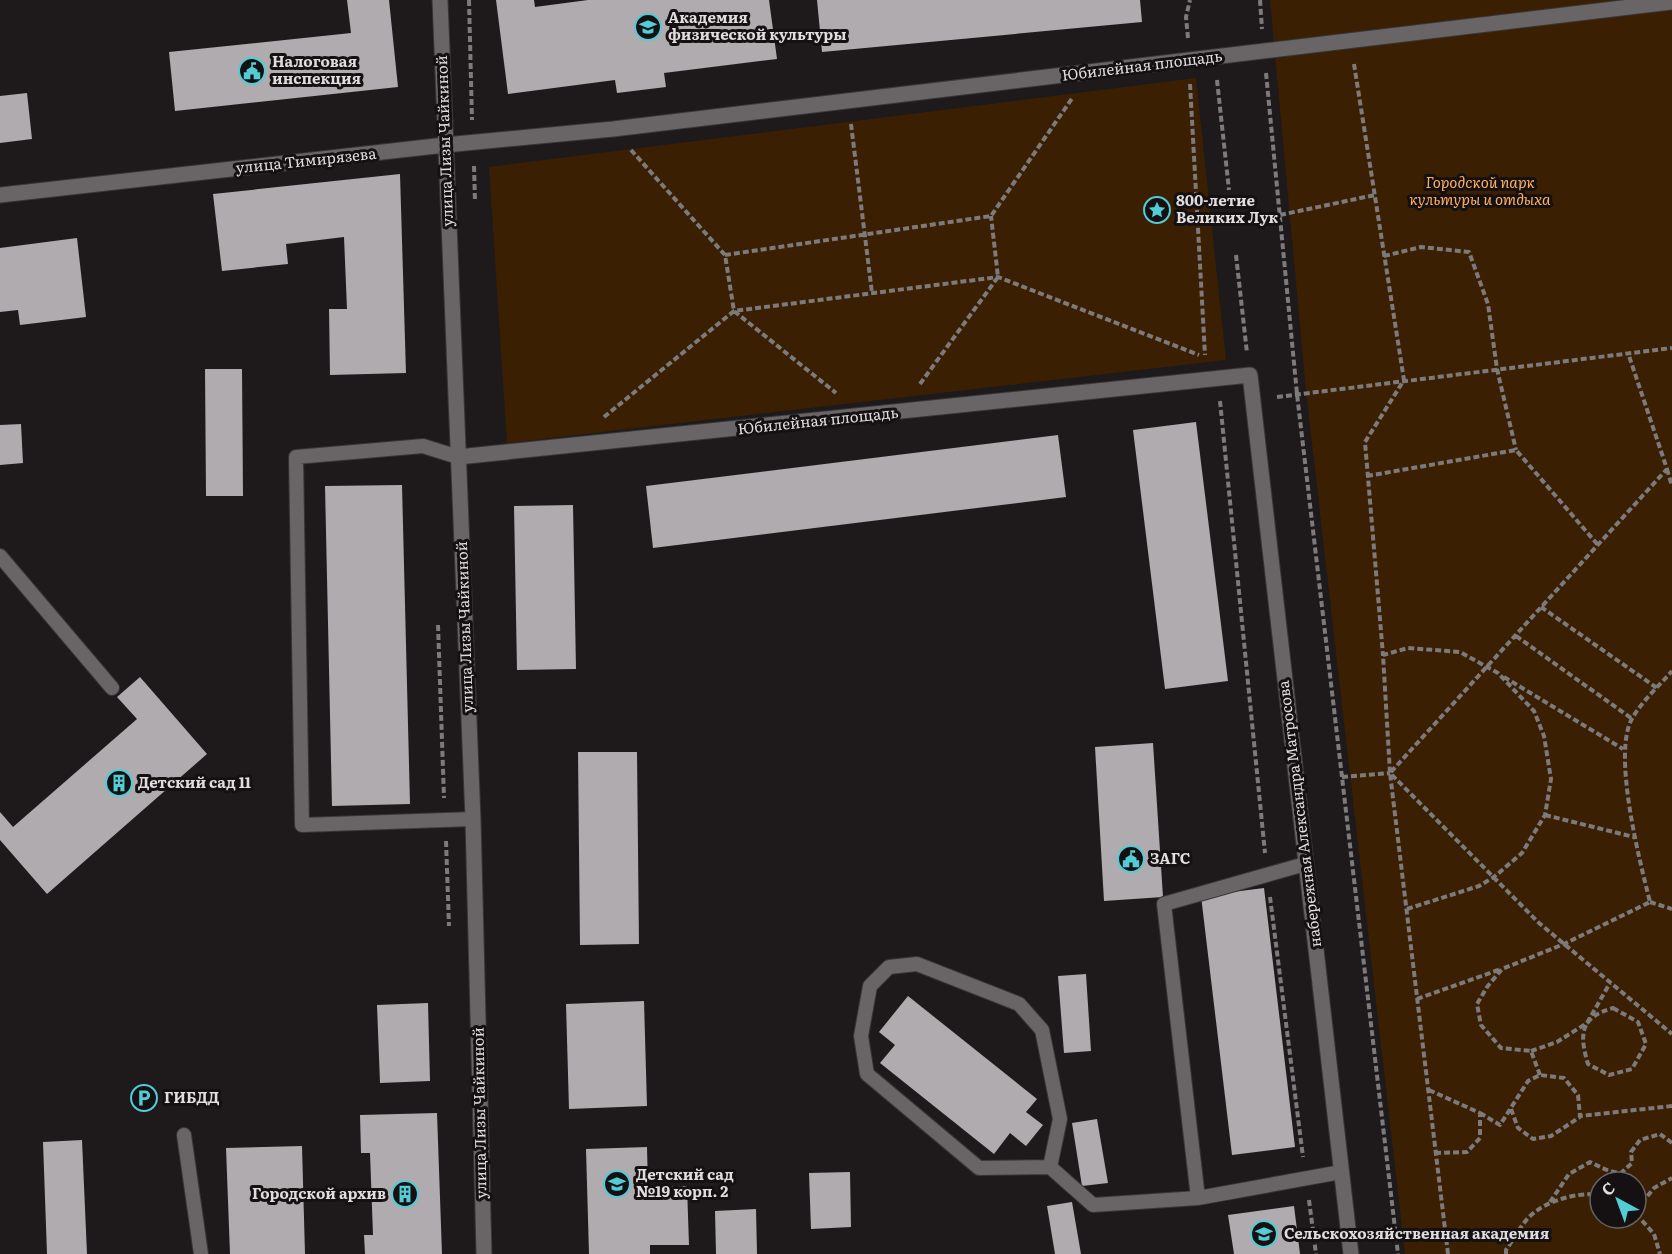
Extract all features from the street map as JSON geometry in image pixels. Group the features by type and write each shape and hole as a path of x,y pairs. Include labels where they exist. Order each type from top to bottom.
{"street":[{"name":"улица Лизы Чайкиной","path":"441,0 473,819 484,1254"},
{"name":"Юбилейная площадь","path":"613,129 1672,2"},
{"name":"улица Тимирязева","path":"0,195 445,145 613,129"},
{"name":"Юбилейная площадь","path":"458,458 1250,375"},
{"name":"набережная Александра Матросова","path":"1250,375 1351,1254"}],"lane":[{"path":"458,458 423,446 296,457 302,825 473,819"},
{"path":"0,556 112,688"},
{"path":"1198,1198 1164,904 1305,864"},
{"path":"1050,1167 1060,1119 1042,1030 1018,1004 917,964 888,967 870,986 861,1036 867,1074 979,1167 1050,1167 1093,1205 1198,1198 1341,1172"},
{"path":"184,1136 201,1254"}],"path":[{"path":"1190,0 1186,17 1205,357"},
{"path":"1260,0 1297,394 1398,1254"},
{"path":"1350,41 1404,380 1365,441 1383,655 1390,773 1448,1254"},
{"path":"1214,57 1229,190"},
{"path":"900,412 998,277 991,216 1091,72"},
{"path":"849,101 872,293"},
{"path":"613,129 725,255 734,311 863,416"},
{"path":"1280,214 1375,195"},
{"path":"725,255 991,216"},
{"path":"1384,256 1422,247 1469,252 1488,304 1497,369 1516,450 1598,545"},
{"path":"602,419 734,311 998,277 1250,375 1236,255"},
{"path":"1253,401 1404,380 1672,348"},
{"path":"1628,353 1672,486"},
{"path":"1218,378 1267,875 1316,1254"},
{"path":"1367,476 1516,450"},
{"path":"1342,777 1390,773 1667,469"},
{"path":"1541,607 1657,688"},
{"path":"1516,636 1631,718"},
{"path":"1383,655 1408,648 1460,652 1488,666 1623,750"},
{"path":"1650,902 1634,837 1623,750 1631,718 1672,671"},
{"path":"1407,909 1479,886 1494,878 1522,853 1545,815 1551,779 1544,736 1534,711 1498,673"},
{"path":"1390,773 1539,923 1672,1034"},
{"path":"1545,815 1634,837"},
{"path":"1417,999 1564,944 1650,902 1672,909"},
{"path":"1502,969 1477,1004 1481,1025 1501,1048 1532,1051 1557,1042 1587,1023 1598,1012 1613,1008 1638,1022 1646,1044 1632,1069 1609,1075 1588,1064 1582,1044 1587,1023 1610,983"},
{"path":"1532,1051 1540,1075"},
{"path":"1428,1090 1480,1113 1500,1125 1528,1081 1540,1075 1564,1078 1578,1095 1580,1116"},
{"path":"1511,1108 1518,1128 1533,1139 1551,1136 1580,1116 1672,1106"},
{"path":"1436,1153 1467,1152 1480,1137 1480,1113"},
{"path":"1506,1254 1506,1250 1528,1218 1550,1202 1569,1174 1590,1162 1608,1172 1621,1173 1632,1162 1631,1152 1640,1140 1660,1134 1672,1143"},
{"path":"1648,1196 1654,1188 1672,1178"},
{"path":"1550,1202 1576,1195 1588,1194"},
{"path":"1648,1227 1654,1234 1660,1254"}],"green space":[{"name":"Городской парк культуры и отдыха","path":"1270,0 1672,0 1672,1254 1405,1254 1306,391"},
{"path":"1196,78 1226,360 507,443 489,167"}],"building":[{"path":"347,0 389,0 398,87 175,111 169,52 351,33"},
{"path":"496,0 534,0 535,7 588,0 769,0 777,59 664,73 666,87 617,93 615,80 508,94"},
{"path":"817,0 1140,0 1142,22 822,52"},
{"path":"27,93 32,139 0,143 0,96"},
{"path":"400,174 406,373 330,375 329,309 347,309 344,237 286,244 288,264 222,271 213,194"},
{"path":"77,238 86,317 20,325 18,310 0,312 0,248"},
{"path":"205,369 242,369 243,496 206,496"},
{"path":"1196,422 1228,681 1165,689 1133,430"},
{"path":"21,424 23,463 0,465 0,425"},
{"path":"1058,435 1066,497 653,548 646,486"},
{"path":"402,485 410,804 332,806 325,486"},
{"path":"573,505 576,669 517,670 514,506"},
{"name":"Детский сад 11","path":"140,677 207,754 47,894 0,840 0,812 13,827 137,719 117,697"},
{"name":"ЗАГС","path":"1153,743 1163,897 1104,901 1095,747"},
{"path":"578,752 637,752 639,944 580,945"},
{"path":"1264,888 1295,1147 1232,1155 1201,896"},
{"path":"1086,974 1091,1051 1064,1053 1058,976"},
{"path":"908,996 1037,1099 1026,1112 1043,1125 1026,1146 1010,1133 994,1154 880,1063 895,1045 879,1032"},
{"path":"644,1001 647,1106 569,1109 566,1004"},
{"path":"428,1003 430,1081 380,1083 377,1005"},
{"name":"Городской архив","path":"437,1113 442,1254 365,1254 364,1235 373,1235 370,1153 361,1153 360,1115"},
{"path":"1097,1119 1108,1183 1082,1186 1072,1123"},
{"path":"82,1140 87,1254 47,1254 43,1142"},
{"path":"302,1146 305,1254 230,1254 226,1148"},
{"path":"647,1147 648,1187 687,1186 689,1245 650,1245 650,1254 589,1254 586,1149"},
{"path":"850,1172 851,1227 811,1229 809,1173"},
{"path":"1072,1202 1081,1254 1055,1254 1047,1206"},
{"name":"Сельскохозяйственная академия","path":"1294,1206 1300,1254 1234,1254 1228,1215"},
{"path":"756,1209 757,1254 716,1254 715,1211"}],"place":[{"name":"Aкадемия физической культуры","path":"648,27"},
{"name":"Налоговая инспекция","path":"252,71"},
{"name":"800-летие Великих Лук","path":"1157,210"},
{"name":"Детский сад 11","path":"119,783"},
{"name":"ЗАГС","path":"1131,859"},
{"name":"ГИБДД","path":"144,1098"},
{"name":"Детский сад №19 корп. 2","path":"617,1184"},
{"name":"Городской архив","path":"405,1194"},
{"name":"Сельскохозяйственная академия","path":"1264,1234"}]}
